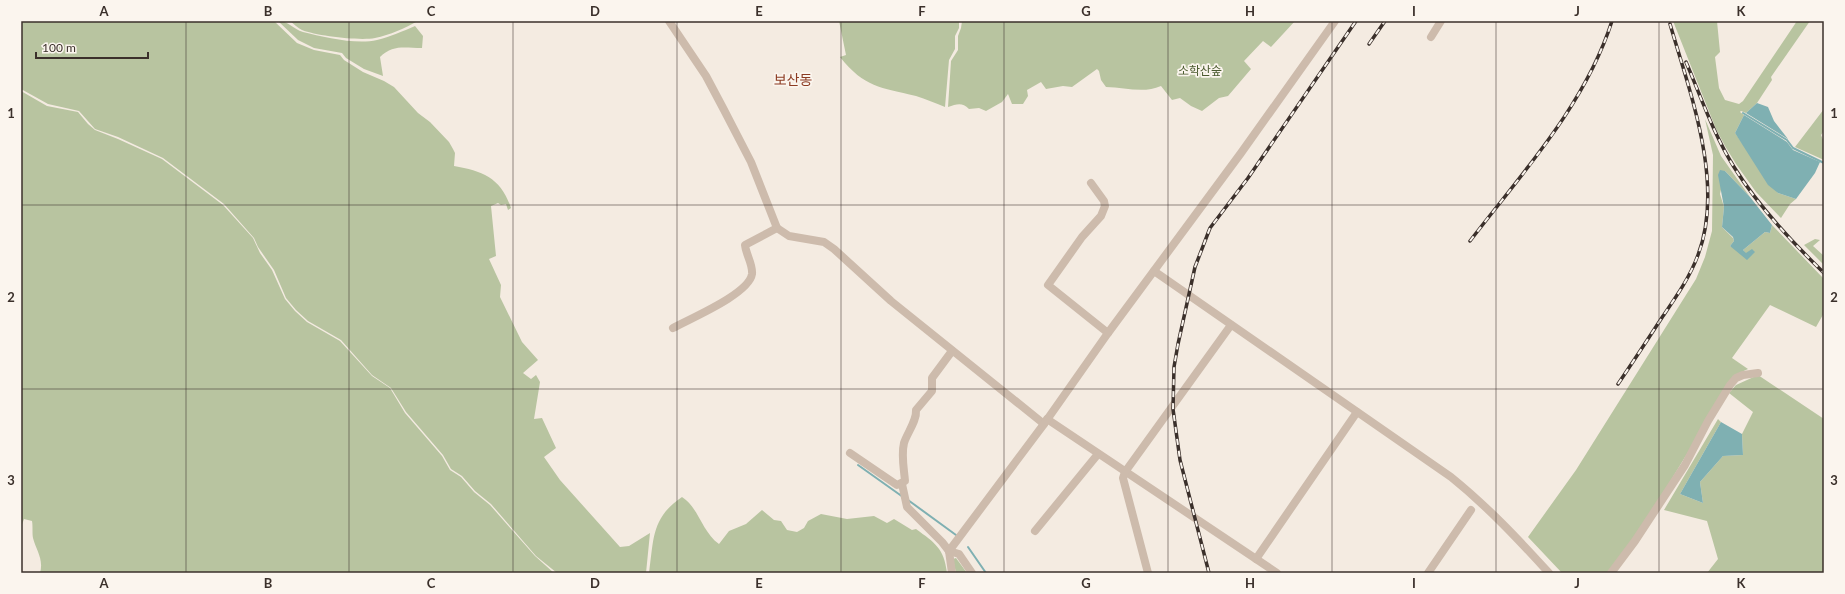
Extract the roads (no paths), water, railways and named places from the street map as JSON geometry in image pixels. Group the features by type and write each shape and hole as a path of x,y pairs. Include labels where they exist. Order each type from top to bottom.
{"street":[{"path":"669,21 706,76 751,162 776,228 789,236 814,239 829,246 891,301 952,351 1046,422 1098,454 1277,573"},
{"path":"949,552 1046,422 1108,333 1335,21"},
{"path":"1431,37 1441,21"},
{"path":"1091,183 1104,201 1105,206 1101,216 1082,236 1048,285 1108,333"},
{"path":"673,328 728,299 745,287 750,281 752,268 745,245 776,228"},
{"path":"1154,271 1472,494 1502,522 1549,573"},
{"path":"1148,573 1123,478 1125,472 1231,325"},
{"path":"952,351 932,378 932,391 916,410 917,415 904,445 903,458 905,481 902,484 907,507 942,542 949,552 952,573"},
{"path":"1612,573 1685,465 1708,421 1730,385 1736,378 1744,374 1758,372"},
{"path":"1256,559 1357,412"},
{"path":"850,453 897,485 902,484"},
{"path":"1035,531 1098,454"},
{"path":"1428,573 1471,510"},
{"path":"949,552 959,554 972,573"}],"water":[{"path":"1757,103 1768,107 1774,121 1788,139 1746,113"},
{"path":"1744,115 1787,142 1793,150 1820,162 1815,173 1796,199 1778,193 1768,185 1735,133"},
{"path":"1720,170 1725,171 1750,197 1772,225 1770,233 1765,232 1743,250 1746,253 1752,249 1755,252 1747,260 1730,246 1734,241 1733,237 1722,227 1724,207 1718,175"},
{"path":"1721,422 1742,434 1743,455 1723,456 1700,482 1703,503 1680,494"}],"waterway":[{"path":"1743,113 1787,140 1793,148 1824,163"},
{"path":"858,465 903,497"},
{"path":"908,500 956,535"},
{"path":"968,547 986,573"}],"railway":[{"path":"1209,573 1180,460 1173,409 1174,367 1195,267 1210,228 1248,178 1356,21"},
{"path":"1369,44 1385,21"},
{"path":"1470,241 1551,137 1586,81 1600,52 1612,21"},
{"path":"1618,384 1687,279 1698,255 1705,228 1708,199 1702,139 1687,79 1670,24"},
{"path":"1686,62 1720,141 1743,181 1776,223 1824,273"}],"district":[{"name":"보산동","path":"793,79"}],"park label":[{"name":"소학산숲","path":"1200,70"}]}
